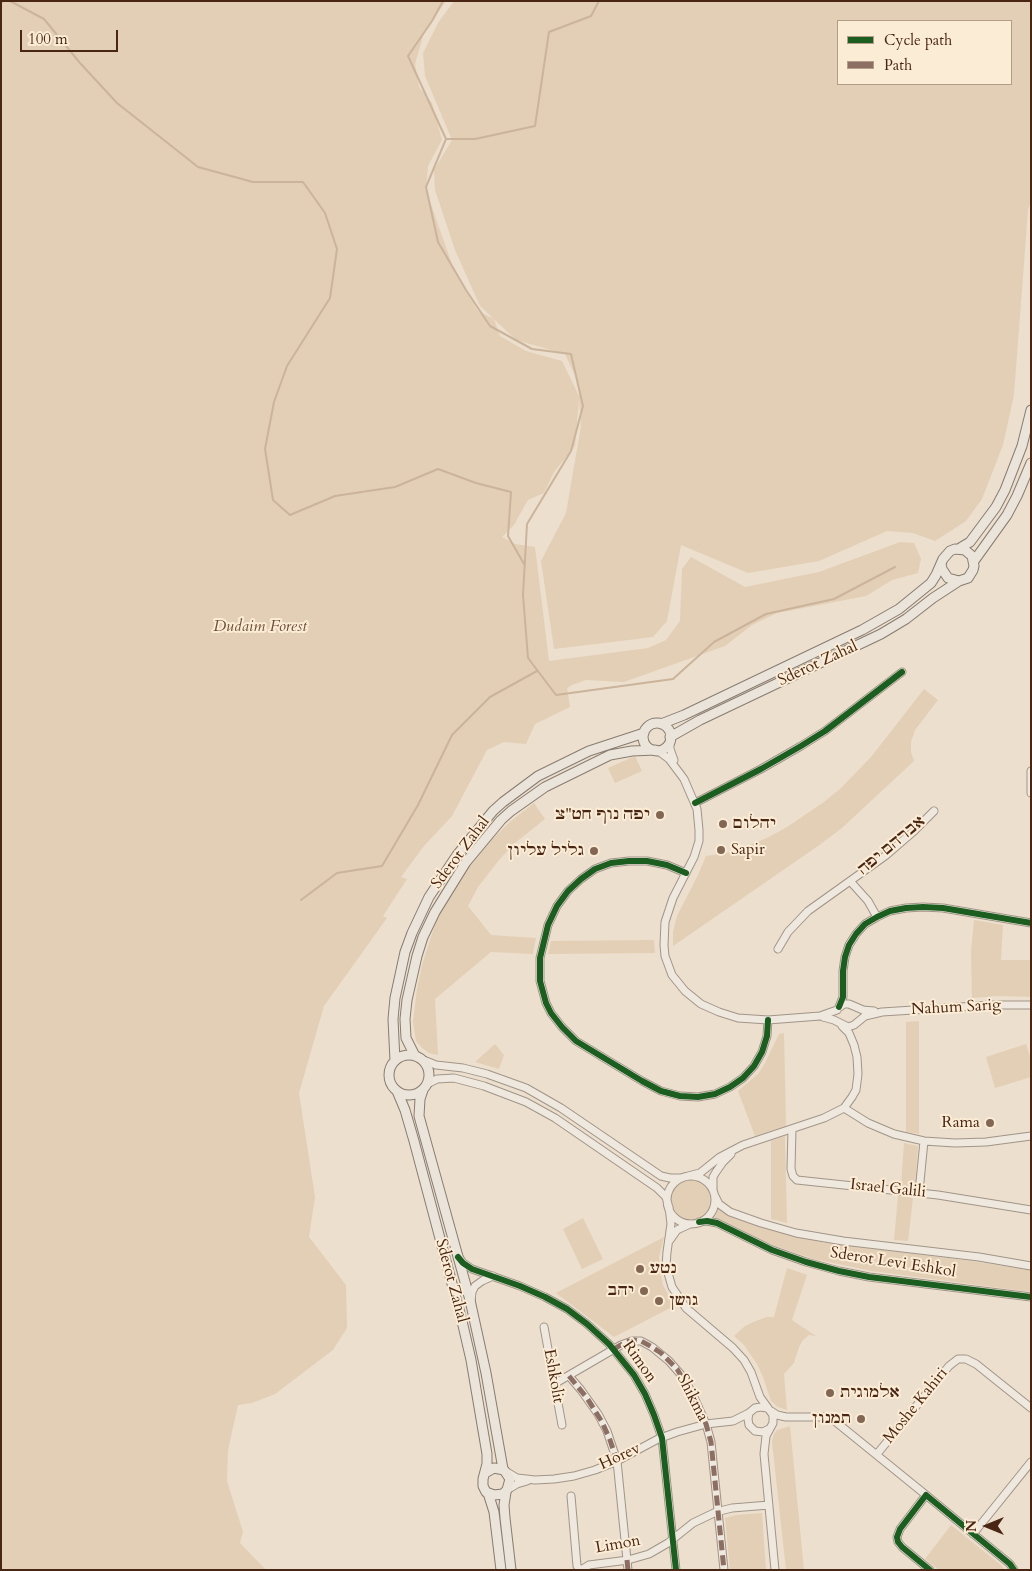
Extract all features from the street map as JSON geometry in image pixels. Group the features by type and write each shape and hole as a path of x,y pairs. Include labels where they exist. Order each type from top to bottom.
{"main road":[{"path":"1031,410 1022,446 1005,490 996,507 970,542 945,554 941,564 948,578 959,581 964,580 971,574 974,561 1007,515 1031,462"},
{"path":"960,548 969,552 974,561"},
{"name":"Sderot Zahal","path":"661,724 684,715 876,623 924,590 936,575 941,564"},
{"name":"Sderot Zahal","path":"670,738 700,720 882,634 959,581"},
{"path":"661,724 668,729 670,738 666,746 656,750 649,748 645,743 644,732 651,725 661,724"},
{"name":"Sderot Zahal","path":"395,1061 393,1019 395,998 405,952 429,897 457,855 492,811 538,776 589,751 644,732"},
{"name":"Sderot Zahal","path":"418,1058 406,1038 405,1019 408,993 417,956 423,937 435,912 451,884 471,856 501,820 559,778 610,755 632,751 656,750"},
{"path":"406,1055 418,1058 428,1069 429,1078 425,1087 415,1094 409,1095 397,1092 391,1084 389,1075 391,1066 395,1061 406,1055"},
{"name":"Sderot Zahal","path":"425,1087 420,1100 419,1116 471,1303 504,1471"},
{"name":"Sderot Zahal","path":"397,1092 412,1134 469,1350 487,1454 485,1474"},
{"path":"501,1570 494,1512 488,1493 482,1484 485,1474 492,1468 504,1471 510,1482 504,1505 511,1570"},
{"path":"488,1493 498,1496 507,1491"}],"street":[{"path":"695,803 801,746 826,730 902,672"},
{"path":"670,738 671,752 678,770"},
{"path":"656,750 669,758 678,770 695,803 698,819 699,840 694,856 673,898 665,922 664,950 672,975 685,991 710,1008 738,1018 768,1020 820,1016 846,1004 854,1006"},
{"path":"1031,771 1031,793"},
{"name":"אברהם יפה","path":"778,949 788,932 801,917 816,904 896,847 934,811"},
{"path":"686,873 667,865 647,861 622,862 611,863 595,869 580,878 557,906 548,925 540,958 541,986 552,1013 566,1032 576,1041 642,1081 661,1091 680,1096 698,1097 715,1094 730,1087 749,1072 762,1052 767,1036 768,1020"},
{"name":"אברהם יפה","path":"850,881 868,901 876,917"},
{"path":"695,1223 684,1222 672,1214 668,1205 668,1196 670,1189 675,1183 685,1177 699,1173 720,1157 748,1143 824,1118 844,1108 852,1097 858,1082 858,1066 849,1033 836,1017 842,1001 845,957 849,945 865,924 890,911 924,907 943,908 1031,923"},
{"path":"844,986 849,1000 859,1013 854,1032 854,1047"},
{"name":"Nahum Sarig","path":"857,1021 867,1015 882,1012 992,1005 1031,1005"},
{"name":"Nahum Sarig","path":"854,1006 882,1012"},
{"path":"820,1016 851,1026 857,1021"},
{"path":"418,1058 436,1066 463,1068 487,1074 526,1088 561,1108 661,1176 670,1178 695,1176 702,1178 714,1192"},
{"path":"425,1087 440,1078 454,1078 484,1086 526,1102 555,1118 657,1188 666,1197 671,1220 666,1259 667,1273 676,1294 694,1315 738,1353 748,1367 760,1397 773,1417 771,1427 766,1436 764,1454 775,1570"},
{"path":"844,1108 868,1123 894,1134 924,1141 986,1142 1031,1136"},
{"name":"Israel Galili","path":"792,1129 791,1169 793,1176 797,1180 919,1192 1030,1208"},
{"path":"919,1192 924,1141"},
{"path":"668,1245 675,1232 708,1216 712,1211 715,1204 713,1177 719,1166 732,1153 748,1143"},
{"name":"Sderot Levi Eshkol","path":"714,1192 721,1206 730,1212 796,1233 979,1257 1031,1266"},
{"name":"Sderot Levi Eshkol","path":"695,1223 707,1221 717,1223 772,1250 806,1262 847,1273 1031,1297"},
{"name":"Rimon","path":"458,1257 462,1263 472,1269 534,1292 567,1309 587,1324 614,1349 634,1375 645,1394 662,1438 676,1570"},
{"path":"471,1303 472,1292 475,1286 482,1280 494,1276"},
{"name":"Eshkolit","path":"544,1327 562,1425"},
{"name":"Shikma","path":"554,1384 626,1342 637,1340 647,1344 670,1361 683,1377 693,1395 706,1424 711,1442 724,1570"},
{"name":"Moshe Kahiri","path":"877,1454 949,1366 958,1359 974,1362 1031,1408"},
{"path":"568,1376 581,1390 598,1414 617,1461 628,1570"},
{"path":"756,1388 756,1400 748,1419 758,1436 764,1454"},
{"path":"750,1413 759,1407 769,1410"},
{"name":"Moshe Kahiri","path":"769,1410 778,1416 824,1416 831,1418 1010,1564 1014,1570"},
{"name":"Horev","path":"507,1491 520,1483 574,1476 595,1470 678,1432 706,1424 732,1421 750,1413"},
{"name":"Moshe Kahiri","path":"771,1427 778,1420 788,1417"},
{"name":"Horev","path":"732,1421 752,1428"},
{"path":"752,1428 763,1432 771,1427"},
{"path":"973,1534 1031,1462"},
{"name":"Horev","path":"504,1471 518,1478 535,1480"},
{"path":"926,1495 900,1529 897,1539 902,1547 930,1570"},
{"path":"571,1496 577,1566 581,1570"},
{"name":"Limon","path":"581,1570 588,1565 627,1560 649,1554 673,1539 693,1523 718,1511 769,1505"}],"green space":[{"name":"Dudaim Forest","path":"1,1 446,1 424,33 415,64 419,87 432,103 442,140 428,166 426,190 455,273 478,311 493,319 480,306 455,250 435,190 434,170 452,140 425,76 423,53 438,23 454,1 1031,1 1031,201 1028,210 1014,395 1003,445 982,499 966,521 935,541 913,533 887,531 819,561 748,573 681,545 667,621 653,637 554,649 541,561 566,513 581,426 579,399 575,446 554,472 544,493 528,500 514,525 502,537 515,544 535,547 549,661 648,648 666,640 680,621 682,569 691,557 745,587 819,572 900,542 914,543 921,559 918,573 892,580 866,596 777,613 752,625 725,646 624,682 586,680 567,688 570,707 535,724 526,744 504,742 487,750 452,816 424,846 401,877 407,879 383,916 387,918 324,1006 299,1093 315,1197 309,1237 346,1285 347,1328 333,1350 275,1394 252,1403 238,1405 228,1450 227,1481 243,1532 240,1543 266,1570 1,1570","holes":["494,319 516,340 565,354 579,384 579,396 562,361 526,351 500,336"]},
{"path":"924,689 938,700 915,730 911,742 911,752 914,761 842,828 673,946 673,932 677,916 706,856 727,853 767,838 824,802 841,788 871,757"},
{"path":"635,756 642,771 615,783 608,768"},
{"path":"534,803 545,819 515,843 499,860 478,887 468,906 491,935 536,938 533,954 491,952 435,999 438,1055 429,1053 416,1041 413,1022 422,965 436,921 459,878 474,858 511,821"},
{"path":"974,920 1003,925 1001,960 1031,960 1031,997 997,996 972,998 971,952"},
{"path":"654,940 655,953 548,954 551,941"},
{"path":"919,1021 919,1134 906,1132 906,1022"},
{"path":"784,1033 786,1126 755,1136 738,1091 758,1074 779,1034"},
{"path":"495,1044 504,1055 499,1069 475,1062"},
{"path":"1026,1044 1031,1059 1031,1077 995,1088 986,1057"},
{"path":"785,1136 787,1223 771,1219 771,1141"},
{"path":"904,1143 918,1146 915,1187 901,1186"},
{"path":"691,1180 705,1186 711,1200 705,1214 691,1220 677,1214 671,1200 677,1186"},
{"path":"898,1196 913,1198 908,1241 894,1240"},
{"path":"718,1207 724,1213 769,1229 826,1243 1031,1270 1031,1292 871,1271 814,1259 772,1245 714,1219"},
{"path":"583,1218 603,1259 582,1269 563,1229"},
{"path":"664,1237 659,1257 660,1271 663,1285 674,1306 614,1337 556,1293"},
{"path":"787,1268 807,1275 792,1320 816,1336 809,1335 803,1340 794,1363 784,1374 787,1410 778,1407 771,1401 757,1364 744,1345 734,1336 745,1326 753,1322 767,1317 774,1317"},
{"path":"790,1426 804,1570 786,1570 772,1442 777,1430"},
{"path":"762,1513 766,1570 730,1570 725,1518"},
{"path":"951,1525 1005,1570 939,1570 925,1559"}],"waterway":[{"path":"10,1 44,19 80,63 117,103 198,167 253,182 303,182 325,213 337,249 330,298 287,366 274,402 265,449 273,500 290,515 335,496 395,487 438,469 476,483 511,492 508,536 524,564"},
{"path":"443,1 408,56 446,139 426,187 438,242 490,326 532,349 571,354 583,406 571,451 527,524 523,595 528,658 556,695 673,679 714,642 766,614 834,599 895,567"},
{"path":"446,139 475,139 535,126 549,32 591,16 599,1"},
{"path":"301,900 337,873 382,866 418,805 452,735 490,697 537,671"}],"marked path":[{"path":"614,1349 634,1340 641,1341 652,1347 677,1369 693,1395 706,1424 711,1442 724,1570"},
{"path":"569,1376 587,1398 602,1422 617,1461"},
{"path":"627,1560 628,1570"}],"cycle path":[{"path":"695,803 761,769 825,731 902,672"},
{"path":"686,873 667,865 647,861 611,863 595,869 568,891 557,906 548,925 540,958 540,981 551,1013 576,1041 642,1081 661,1091 680,1096 698,1097 715,1094 730,1087 743,1078 754,1066 762,1052 767,1036 768,1020"},
{"path":"839,1007 843,997 843,971 849,945 865,924 890,911 923,907 943,908 1031,923"},
{"path":"699,1222 717,1223 772,1250 839,1271 869,1277 1031,1297"},
{"path":"458,1257 472,1269 520,1286 567,1309 609,1344 634,1375 645,1394 662,1438 676,1570"},
{"path":"930,1570 902,1547 897,1537 900,1529 926,1495 1010,1564 1014,1570"}],"place":[{"name":"יפה נוף חט\"צ","path":"660,815"},
{"name":"יהלום","path":"723,824"},
{"name":"Sapir","path":"721,850"},
{"name":"גליל עליון","path":"594,851"},
{"name":"Rama","path":"990,1123"},
{"name":"נטע","path":"640,1269"},
{"name":"יהב","path":"644,1291"},
{"name":"גושן","path":"659,1301"},
{"name":"אלמוגית","path":"830,1393"},
{"name":"תמנון","path":"861,1419"}]}
